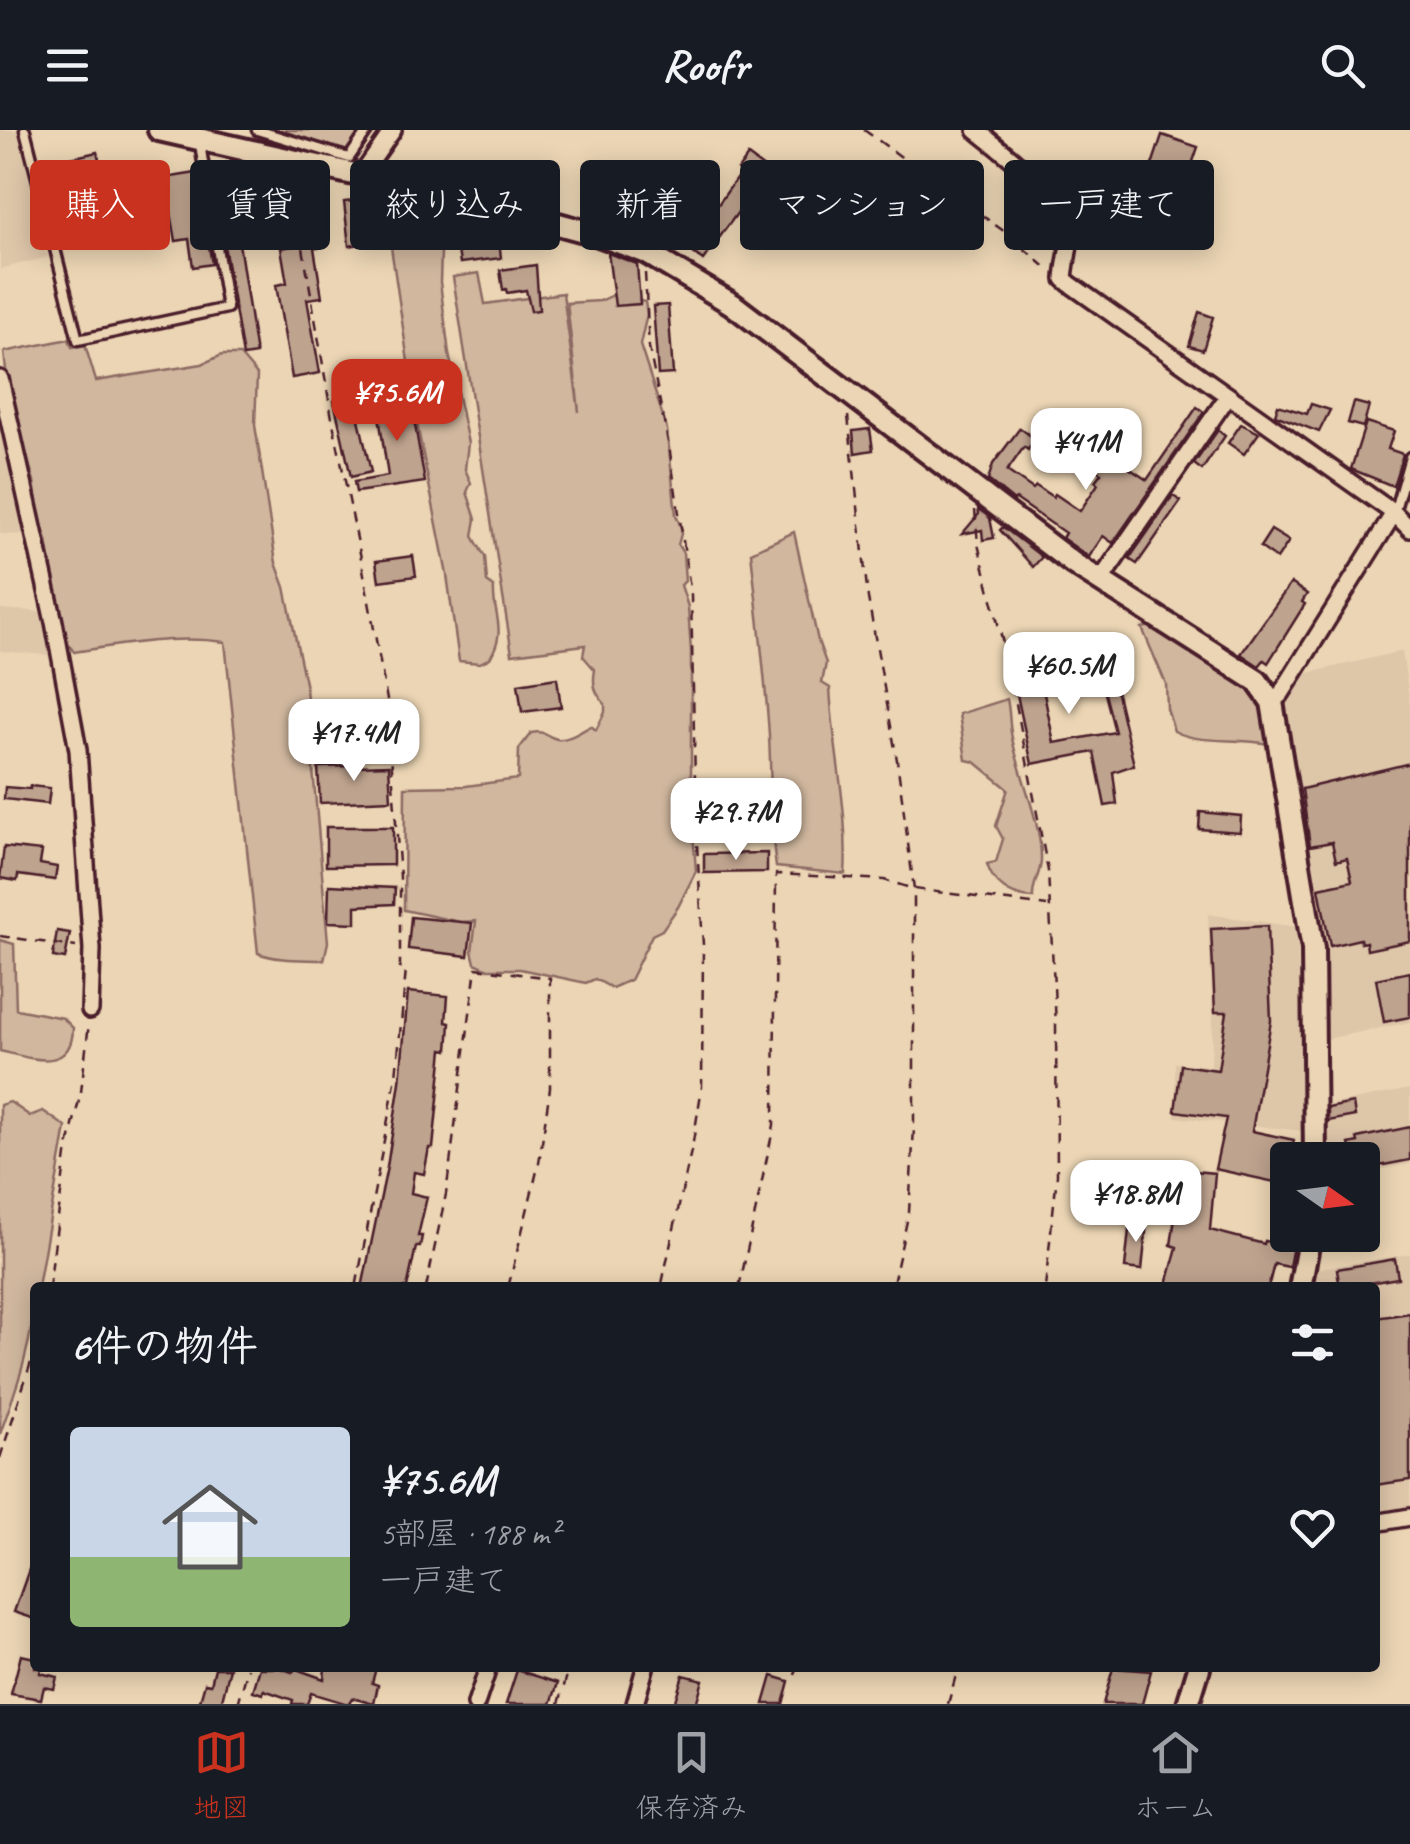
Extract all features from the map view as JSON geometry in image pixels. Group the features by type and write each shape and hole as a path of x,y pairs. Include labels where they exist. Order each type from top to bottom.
{"street":[{"path":"159,130 199,139 238,139 290,160"},
{"path":"372,160 393,130"},
{"path":"976,130 1066,215 1070,230 1064,279 1394,513 1410,530"},
{"path":"560,224 645,252 732,304 1100,581 1257,681 1272,702 1313,950 1315,1142"},
{"path":"0,379 51,605 78,750 92,950 90,1010"},
{"path":"1100,581 1228,396"},
{"path":"1272,702 1394,513"},
{"path":"1301,1282 1307,1252"},
{"path":"1380,1522 1410,1517"},
{"path":"476,1704 487,1672"},
{"path":"635,1704 644,1672"},
{"path":"1188,1704 1198,1672"}],"lane":[{"path":"26,130 78,340 228,308 199,139"},
{"path":"257,130 349,158 368,130"},
{"path":"1394,513 1410,456"}],"path":[{"path":"864,130 1064,279"},
{"path":"302,250 386,700 400,877 400,968 406,970 396,1077 357,1282"},
{"path":"647,288 648,348 670,452 691,595 702,945 702,1087 662,1282"},
{"path":"846,390 868,598 897,760 914,888 914,1128 910,1195 893,1282"},
{"path":"973,489 981,561 1009,667 1048,871 1056,1025 1057,1175 1046,1282"},
{"path":"740,1282 774,1125 776,874 884,880 914,888 1049,907"},
{"path":"0,936 92,950"},
{"path":"427,1282 452,1156 476,968 550,978 550,1088 539,1163 509,1282"},
{"path":"50,1282 66,1155 81,1092 90,1010"},
{"path":"0,1458 30,1365"},
{"path":"238,1704 247,1672"},
{"path":"559,1704 568,1672"},
{"path":"948,1704 957,1672"}],"shaded area":[{"path":"0,130 19,130 30,178 30,250 46,250 48,257 0,269"},
{"path":"273,130 362,130 348,151"},
{"path":"391,250 441,253 440,282 449,354 468,443 465,469 476,519 473,536 485,557 487,582 494,587 498,622 495,647 490,658 480,663 459,661 447,575 418,429"},
{"path":"479,273 485,304 563,293 579,412 567,303 600,301 613,295 645,302 647,314 640,345 667,429 676,515 682,530 678,545 683,553 685,581 681,585 688,607 691,652 691,807 696,871 678,907 662,930 652,935 630,980 612,988 595,979 586,983 520,969 488,969 475,963 472,951 476,921 460,922 404,910 405,787 466,786 518,779 519,749 531,733 561,739 591,726 596,730 605,712 605,704 595,688 595,670 583,656 585,645 512,654 453,277"},
{"path":"69,339 72,347 85,345 96,381 202,364 222,355 240,355 257,375 255,425 276,563 285,587 306,688 328,942 324,960 258,953 225,642 168,640 74,652 63,637 47,540 8,388 4,352"},
{"path":"0,410 29,535 0,534"},
{"path":"794,532 826,663 822,683 830,688 845,827 845,874 776,867 766,700 751,552"},
{"path":"0,609 47,612 58,656 0,651"},
{"path":"1152,626 1215,662 1264,699 1271,734 1268,744 1196,738 1174,731 1167,709 1166,684 1142,628"},
{"path":"1402,651 1410,705 1410,1022 1321,1040 1314,895 1292,786 1282,706 1300,675"},
{"path":"1007,699 1012,738 1040,846 1041,865 1033,898 1004,889 987,864 996,862 1003,839 996,826 1008,789 975,762 966,760 959,714"},
{"path":"1208,914 1297,927 1304,1131 1175,1117 1175,1063 1211,1066"},
{"path":"0,940 14,944 16,1009 63,1018 73,1028 71,1042 57,1057 36,1059 0,1051"},
{"path":"1410,1089 1410,1164 1380,1170 1380,1142 1324,1142 1323,1106"},
{"path":"10,1102 30,1116 43,1111 66,1127 39,1282 30,1282 28,1343 0,1434 0,1105"},
{"path":"1410,1254 1410,1513 1380,1519 1380,1282 1312,1282 1315,1269"}],"building":[{"path":"1162,135 1198,147 1194,160 1154,160"},
{"path":"97,152 99,160 72,160"},
{"path":"740,173 740,209 720,237 720,202"},
{"path":"190,174 190,246 189,239 176,241 170,177"},
{"path":"350,201 349,246 344,202"},
{"path":"191,250 210,250 212,264 193,267"},
{"path":"225,250 240,250 256,354 243,356"},
{"path":"281,250 314,250 322,297 307,299 320,373 292,378 276,285 287,283"},
{"path":"500,250 501,258 460,263 458,251 454,251"},
{"path":"693,250 710,250 703,260"},
{"path":"608,253 637,264 640,304 615,306"},
{"path":"536,265 539,310 531,311 526,290 503,290 500,270"},
{"path":"668,305 673,374 658,375 653,306"},
{"path":"1199,312 1213,317 1203,350 1189,346"},
{"path":"409,391 425,482 356,492 354,482 388,476 376,396"},
{"path":"354,397 371,472 351,477 334,401"},
{"path":"1354,402 1369,406 1363,427 1348,423"},
{"path":"1311,404 1330,410 1319,432 1275,415 1278,405 1307,414"},
{"path":"1197,407 1204,412 1113,543 1103,536 1089,557 1062,538 1065,533 988,480 993,464 1020,428 1035,439 1028,450 1024,447 1007,471 1033,489 1036,486 1053,497 1055,494 1080,511 1098,484 1095,481 1101,473 1094,468 1105,452 1147,480"},
{"path":"1366,422 1394,431 1388,449 1403,454 1393,486 1351,469"},
{"path":"1241,424 1259,433 1244,454 1228,443"},
{"path":"870,429 873,450 855,453 853,431"},
{"path":"1218,430 1225,436 1202,470 1194,464"},
{"path":"1173,496 1181,501 1137,564 1129,559"},
{"path":"978,508 990,518 994,538 983,540 982,530 962,534 979,514"},
{"path":"1003,527 1042,557 1033,567 1000,530"},
{"path":"1271,530 1289,541 1277,559 1260,547"},
{"path":"413,556 416,576 379,581 376,561"},
{"path":"1291,583 1307,594 1302,602 1305,604 1268,663 1264,660 1259,666 1241,654"},
{"path":"1075,644 1079,658 1039,669 1054,743 1115,732 1096,659 1108,656 1134,765 1113,772 1117,804 1105,806 1094,752 1032,764 1008,652 1034,646 1035,653"},
{"path":"557,678 561,707 522,712 518,684"},
{"path":"384,720 386,738 317,746 315,728"},
{"path":"1410,763 1410,941 1367,950 1366,942 1361,943 1360,939 1330,946 1319,888 1352,881 1347,858 1336,861 1332,842 1310,846 1302,789"},
{"path":"389,765 391,800 320,803 318,767"},
{"path":"5,787 50,788 48,804 4,799"},
{"path":"1200,812 1241,816 1240,832 1199,829"},
{"path":"326,827 393,827 393,865 326,866"},
{"path":"4,847 42,851 40,864 57,867 55,880 18,875 17,881 0,878"},
{"path":"767,853 767,872 704,873 704,854"},
{"path":"329,885 395,888 394,904 356,906 356,923 328,922"},
{"path":"411,917 472,923 468,956 408,949"},
{"path":"1267,926 1271,1021 1252,1131 1294,1140 1270,1142 1270,1181 1215,1169 1226,1118 1175,1111 1181,1065 1218,1070 1227,1012 1215,1012 1211,929"},
{"path":"57,931 70,933 65,959 53,957"},
{"path":"1410,972 1410,1017 1384,1022 1376,979"},
{"path":"408,992 448,996 448,1050 443,1049 433,1148 429,1148 424,1174 414,1172 411,1193 427,1197 418,1236 422,1236 420,1247 416,1247 408,1282 363,1282 387,1167"},
{"path":"1353,1103 1355,1116 1328,1121 1328,1108"},
{"path":"1410,1127 1410,1160 1380,1166 1380,1142 1358,1142 1357,1138"},
{"path":"1182,1170 1215,1173 1210,1230 1264,1244 1270,1242 1270,1252 1292,1252 1289,1267 1274,1264 1270,1282 1168,1282 1177,1247 1171,1245"},
{"path":"1130,1220 1147,1222 1142,1270 1125,1268"},
{"path":"1395,1259 1398,1278 1339,1282 1337,1269"},
{"path":"1410,1313 1410,1480 1380,1484 1380,1317"},
{"path":"30,1567 30,1617 14,1612"},
{"path":"21,1655 30,1657 30,1672 57,1677 54,1689 44,1687 41,1699 11,1694"},
{"path":"214,1672 229,1672 221,1704 199,1704 205,1683 211,1684"},
{"path":"259,1672 304,1672 324,1679 325,1672 375,1672 372,1683 378,1685 374,1704 352,1698 348,1704 311,1693 307,1704 292,1704 293,1700 264,1690 263,1694 253,1691"},
{"path":"516,1672 558,1683 551,1704 506,1704"},
{"path":"1112,1672 1151,1672 1142,1704 1103,1704"},
{"path":"683,1675 703,1680 696,1704 674,1704"},
{"path":"772,1676 789,1681 783,1704 764,1704"}]}
